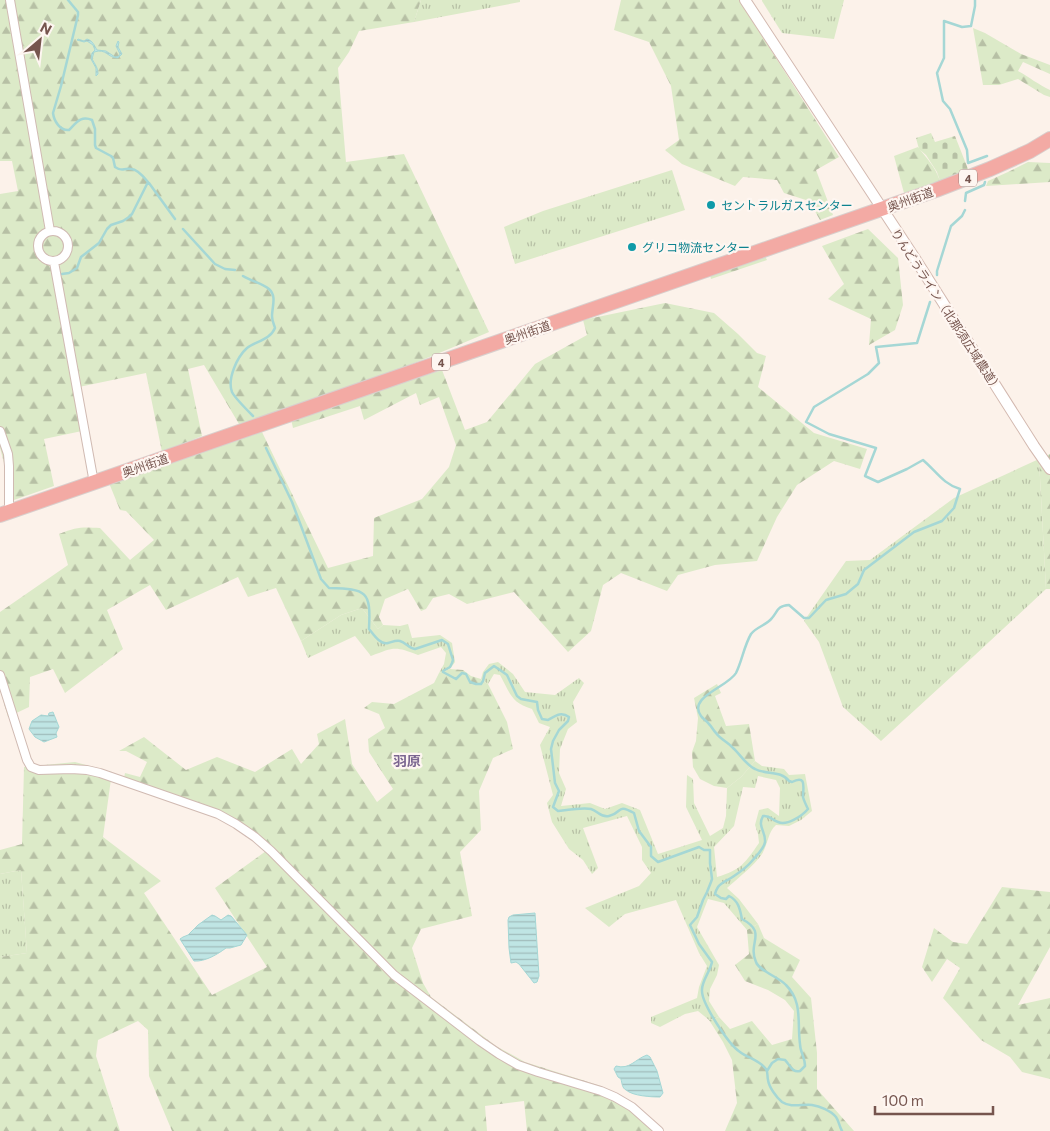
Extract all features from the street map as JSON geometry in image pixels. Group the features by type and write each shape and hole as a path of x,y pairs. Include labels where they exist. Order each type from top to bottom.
{"highway":[{"name":"奥州街道","path":"4,513 882,209 990,170 1050,139"}],"street":[{"path":"10,0 50,231"},
{"name":"りんどうライン（北那須広域農道）","path":"745,0 1050,469"},
{"path":"50,231 61,233 65,236 69,245 67,254 59,261 54,262 44,259 38,251 39,240 50,231"},
{"path":"54,262 94,483"},
{"path":"0,431 8,454 9,466 4,513"},
{"path":"0,675 27,760 32,767 39,770 87,770 218,814 236,824 256,837 271,851 394,975 499,1054 538,1072 615,1097 632,1107 658,1131"}],"green space":[{"path":"0,0 421,0 414,22 359,31 349,52 338,68 346,162 404,154 489,332 366,382 239,424 204,365 188,369 202,436 162,452 146,373 74,388 82,431 44,439 54,486 14,500 0,448 0,194 18,191 12,161 0,161"},
{"path":"421,0 520,0 520,2 414,22"},
{"path":"621,0 739,0 839,157 816,170 833,215 820,220 809,201 784,193 777,180 743,177 735,186 682,164 665,150 679,140 671,86 649,42 614,30"},
{"path":"762,0 844,0 834,39 782,33"},
{"path":"973,28 1021,54 1050,65 1050,74 1023,62 1018,71 1050,90 1050,97 1018,79 999,85 983,85"},
{"path":"931,133 935,142 955,136 968,169 940,181 937,172 926,155 919,149 916,138"},
{"path":"918,147 933,167 940,181 904,193 894,156"},
{"path":"1028,162 1050,163 1050,182 986,186 988,181"},
{"path":"672,170 685,210 515,264 504,227 543,211"},
{"path":"868,229 898,258 903,305 895,330 869,345 871,319 828,299 844,284 822,246"},
{"path":"765,256 767,260 711,279 710,275"},
{"path":"665,303 714,313 757,353 766,356 758,387 814,433 867,449 860,469 834,461 797,485 777,517 757,561 715,565 678,575 667,591 621,573 603,585 591,631 568,652 514,592 467,604 449,594 433,598 426,609 421,611 408,589 385,599 379,617 383,625 378,629 362,608 341,615 301,641 276,588 248,597 238,577 166,610 150,585 107,610 123,649 65,693 53,669 30,677 29,707 8,717 0,690 0,612 68,565 59,534 79,528 100,528 130,560 154,540 126,511 120,510 109,483 262,432 328,568 373,556 374,518 422,499 449,467 456,445 439,397 420,405 416,393 364,420 360,406 293,428 291,419 442,370 465,430 487,422 535,364 587,335 583,320"},
{"path":"1050,454 1050,589 1046,589 1039,459"},
{"path":"1039,459 1046,589 881,741 843,707 819,642 804,621 846,561 870,560 954,498"},
{"path":"362,608 378,629 383,625 400,626 408,624 412,638 440,635 452,643 455,662 450,669 439,673 444,664 446,653 441,647 418,655 394,649 371,656 355,636 308,658 301,641 341,615"},
{"path":"498,662 513,674 525,692 555,695 579,678 584,683 573,702 577,722 568,729 560,749 559,773 566,789 561,806 590,803 605,809 622,803 640,810 658,854 702,840 686,807 687,775 693,779 694,803 710,836 723,828 726,816 727,788 741,777 755,761 762,766 784,769 789,775 805,774 812,811 801,820 789,826 776,825 771,831 762,854 750,868 727,888 739,899 758,924 747,930 724,903 708,899 697,927 719,965 717,975 710,989 709,1001 719,1017 709,1020 698,1011 685,1014 660,1027 651,1023 651,1017 697,998 707,966 699,953 676,900 625,914 609,927 585,908 639,886 651,873 642,860 642,847 627,816 583,828 598,868 592,874 583,860 569,849 552,822 547,803 553,795 540,745 550,727 539,723 532,709 525,707 515,700 500,675 494,674 488,684 481,679 483,672 489,664","holes":["758,776 776,780 780,788 779,816 768,808 759,810 755,825 759,843 742,865 732,872 717,877 714,847 734,826 743,787 755,788"]},
{"path":"450,669 463,670 488,684 507,722 513,749 493,758 479,791 481,830 460,852 472,916 421,929 412,948 423,983 431,997 496,1046 525,1062 601,1086 630,1101 664,1131 527,1131 524,1101 485,1106 487,1131 172,1131 149,1076 148,1030 138,1021 98,1040 96,1056 120,1131 0,1131 0,957 27,953 21,870 0,874 0,850 22,844 24,767 75,762 112,772 103,837 161,881 144,893 212,995 267,967 215,888 266,851 219,812 124,778 125,773 140,777 147,762 126,751 119,751 144,737 186,770 217,757 255,772 292,749 301,764 319,744 317,734 345,719 352,764 377,802 393,789 369,752 368,739 385,728 379,714 364,708 372,702 394,704 434,683 439,673"},
{"path":"717,684 721,693 715,696 726,726 749,724 755,761 741,777 727,788 714,786 700,779 693,767 692,752 696,741 698,718 694,698"},
{"path":"21,870 27,953 0,957 0,874"},
{"path":"1002,887 1050,892 1050,947 1018,1005 1050,998 1050,1079 1022,1072 1010,1057 981,1040 943,998 960,968 947,959 932,982 922,967 934,928 953,942 967,944"},
{"path":"758,924 764,938 800,960 792,977 811,998 817,1053 817,1089 854,1131 725,1131 737,1103 732,1060 709,1020 719,1017 730,1029 752,1021 772,1045 792,1039 794,1011 785,1000 768,990 745,981 735,965 749,954 747,930"}],"water":[{"path":"78,39 84,41 87,39 93,43 97,50 106,51 115,57 120,54 116,46 118,41 118,47 122,54 118,58 114,58 102,51 94,52 92,59 96,66 98,74 96,76 96,68 91,59 92,53 95,50 93,45"},
{"path":"53,712 59,727 56,733 57,737 44,742 35,737 29,729 32,721 41,715 48,716 49,713"},
{"path":"535,913 539,976 537,982 534,983 519,964 516,962 511,963 508,920 513,915"},
{"path":"212,915 221,920 228,915 231,916 247,935 241,945 226,948 207,959 194,961 180,939 188,935"},
{"path":"647,1055 657,1071 663,1093 660,1097 642,1096 629,1092 622,1085 621,1079 614,1069 616,1066 625,1067"}],"waterway":[{"path":"62,274 69,273 77,268 81,257 99,243 111,225 123,221 132,214 148,182 136,170 121,170 115,167 113,158 96,148 95,129 92,120 82,119 76,122 69,130 66,130 60,127 55,119 53,113 78,15 78,12 68,0"},
{"path":"975,0 971,26 962,27 944,21 944,58 937,73 943,101 950,109 967,150 968,163 987,156"},
{"path":"965,201 966,193 984,185 985,182"},
{"path":"149,183 175,219"},
{"path":"937,275 951,226 962,216 965,210"},
{"path":"183,229 215,264 225,269 235,270"},
{"path":"243,276 266,287 273,295 272,318 275,328 270,335 243,352 234,368 231,381 232,392 253,416"},
{"path":"767,1071 772,1063 778,1059 785,1060 795,1071 800,1071 805,1066 800,1047 795,998 786,985 765,971 756,962 754,955 754,929 742,919 737,903 729,896 726,899 715,894 719,885 746,867 763,847 765,842 761,826 763,816 786,823 802,815 808,809 803,797 802,781 792,782 782,775 759,771 752,767 701,716 698,709 699,703 732,678 740,664 751,634 770,620 780,608 789,605 804,618 809,618 826,600 846,594 858,584 864,570 914,532 942,521 954,508 960,489 944,481 923,460 878,482 865,476 876,448 829,434 806,422 814,407 868,374 879,363 876,347 917,343 930,302"},
{"path":"266,448 292,502 321,579 329,588 352,589 364,595 369,607 369,629 377,639 385,643 400,641 415,649 442,640 448,644 453,660 450,667 443,672 456,679 462,673 466,674 470,682 481,684 485,673 494,666 507,675 517,696 521,699 537,702 542,719 548,720 561,714 569,717 568,721 559,730 551,749 555,783 559,791 553,807 558,811 588,808 606,816 613,815 622,809 634,813 639,831 651,847 651,856 658,862 699,847 704,850 710,850 712,879 697,917 690,925 699,944 712,962 702,988 706,1005 717,1024 735,1048 760,1063 766,1069 770,1086 782,1102 789,1105 812,1105 825,1109 836,1117 842,1131"}],"place":[{"name":"セントラルガスセンター","path":"711,205"},
{"name":"グリコ物流センター","path":"632,247"}],"district":[{"name":"羽原","path":"407,760"}]}
